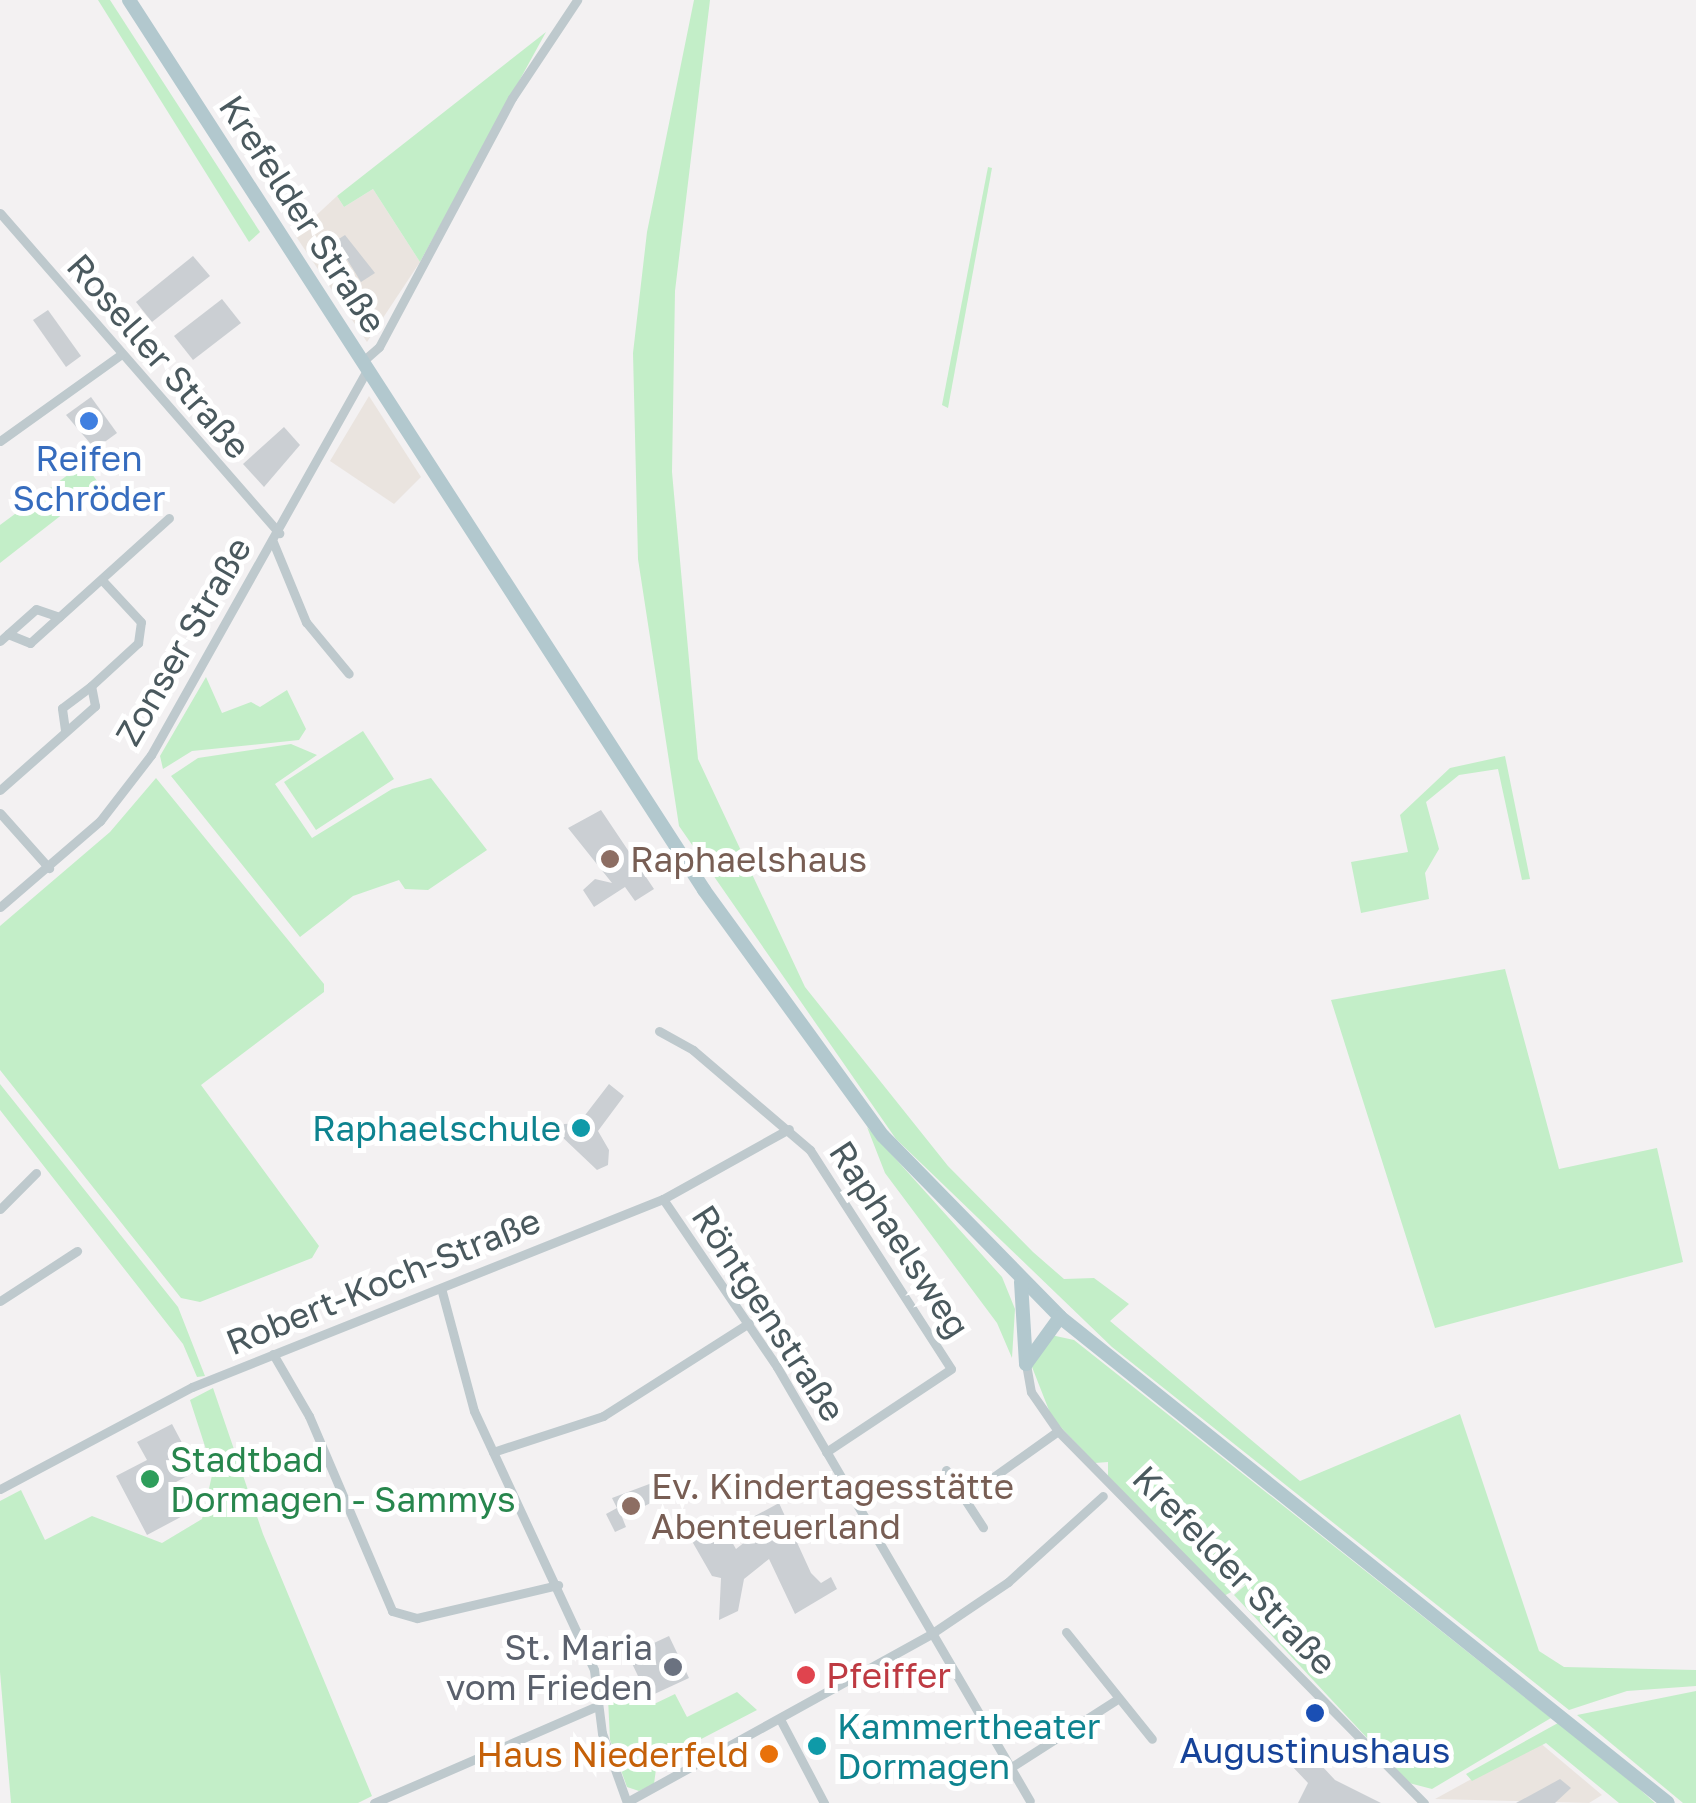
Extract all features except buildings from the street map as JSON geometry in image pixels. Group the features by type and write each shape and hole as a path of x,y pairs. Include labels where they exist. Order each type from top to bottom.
{"main road":[{"name":"Krefelder Straße","path":"128,0 796,1024 884,1136 1020,1282 1056,1313 1668,1803"},
{"path":"1020,1282 1027,1333 1026,1364"},
{"path":"1027,1333 1056,1313"},
{"path":"1026,1364 1056,1313"}],"street":[{"name":"Zonser Straße","path":"0,907 100,821 151,755 276,537 512,98 578,0"},
{"name":"Roseller Straße","path":"0,212 276,537"},
{"path":"0,441 120,356"},
{"path":"4,638 30,643 170,518"},
{"path":"276,537 306,622 349,674"},
{"path":"66,730 62,708 90,686 142,633 142,622 102,580"},
{"path":"4,638 36,609 59,617"},
{"path":"0,790 95,706 90,686"},
{"path":"0,812 49,868"},
{"name":"Raphaelsweg","path":"659,1030 789,1129 810,1150 951,1369 826,1452"},
{"name":"Robert-Koch-Straße","path":"0,1489 192,1388 663,1199 789,1129"},
{"path":"0,1209 36,1173"},
{"name":"Röntgenstraße","path":"663,1199 749,1323 1030,1801"},
{"path":"0,1301 78,1251"},
{"path":"441,1288 462,1375 594,1670 597,1706 627,1802 781,1721 931,1634 1008,1582 1102,1496"},
{"path":"494,1452 617,1409 749,1323"},
{"path":"273,1354 309,1416 392,1611 417,1618 558,1585"},
{"name":"Krefelder Straße","path":"1026,1364 1031,1392 1058,1431 1424,1803"},
{"path":"964,1498 1058,1431"},
{"path":"946,1470 982,1527"},
{"path":"1066,1632 1116,1700 1152,1739"},
{"path":"1010,1768 1116,1700"},
{"path":"374,1803 597,1706"},
{"path":"781,1721 824,1803"}],"shaded area":[{"path":"373,189 420,262 367,342 295,235 337,196 344,207"},
{"path":"369,396 421,477 394,504 330,461"},
{"path":"1539,1742 1602,1795 1589,1803 1435,1799"}],"green space":[{"path":"98,0 110,0 260,232 249,242"},
{"path":"694,0 710,0 675,291 672,472 698,759 805,987 948,1166 1033,1252 1064,1279 1094,1278 1129,1304 1110,1321 1300,1481 1460,1414 1539,1651 1564,1667 1696,1670 1696,1686 1627,1691 1569,1710 1112,1347 896,1139 679,826 638,559 633,353 647,232"},
{"path":"546,32 420,262 373,189 344,207 337,196"},
{"path":"988,167 992,168 948,408 942,405"},
{"path":"84,463 100,485 0,563 0,525"},
{"path":"206,677 222,713 251,702 260,707 287,690 306,729 299,740 192,751 163,769 160,756"},
{"path":"363,731 394,779 316,830 284,782"},
{"path":"291,744 317,755 275,784 312,838 392,789 431,778 487,850 428,890 405,889 399,880 353,896 300,937 171,776 198,758"},
{"path":"1505,756 1530,879 1522,880 1498,769 1459,775 1426,802 1439,849 1425,873 1429,899 1361,913 1351,862 1408,852 1400,815 1450,768"},
{"path":"156,778 324,984 324,992 201,1085 319,1246 312,1258 200,1302 181,1298 0,1070 0,926 110,832"},
{"path":"1505,969 1559,1169 1657,1148 1683,1262 1435,1328 1331,1000"},
{"path":"0,1084 178,1307 205,1376 197,1377 183,1344 0,1110"},
{"path":"867,1127 1002,1277 1015,1309 1012,1358 997,1323 885,1173"},
{"path":"1051,1335 1074,1340 1551,1718 1432,1789 1409,1783 1234,1595 1249,1582 1224,1596 1108,1476 1108,1462 1095,1463 1052,1418 1032,1367"},
{"path":"213,1388 263,1534 372,1796 358,1803 11,1803 0,1672 0,1501 21,1490 45,1540 92,1516 162,1543 202,1519 213,1471 190,1400"},
{"path":"633,1688 652,1705 675,1694 687,1717 737,1692 757,1710 657,1762 654,1784 639,1791 627,1787 610,1740 608,1698"},
{"path":"1696,1691 1696,1803 1683,1803 1577,1715"},
{"path":"1558,1723 1655,1803 1619,1803 1546,1743 1472,1781 1466,1774"}],"place":[{"name":"Reifen Schröder","path":"89,421"},
{"name":"Raphaelshaus","path":"610,859"},
{"name":"Raphaelschule","path":"581,1128"},
{"name":"Stadtbad Dormagen - Sammys","path":"150,1479"},
{"name":"Ev. Kindertagesstätte Abenteuerland","path":"631,1506"},
{"name":"St. Maria vom Frieden","path":"673,1667"},
{"name":"Pfeiffer","path":"806,1675"},
{"name":"Augustinushaus","path":"1315,1713"},
{"name":"Kammertheater Dormagen","path":"817,1746"},
{"name":"Haus Niederfeld","path":"769,1754"}]}
